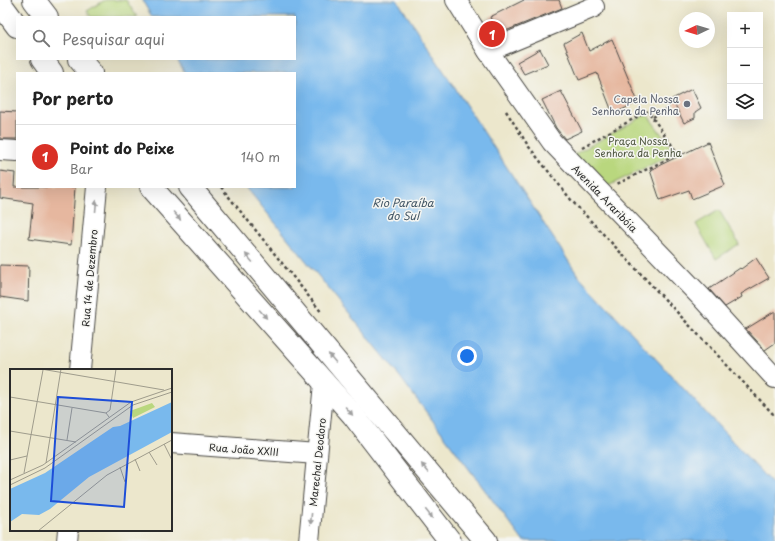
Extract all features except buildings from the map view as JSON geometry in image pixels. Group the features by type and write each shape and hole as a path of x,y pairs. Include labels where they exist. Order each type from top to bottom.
{"main road":[{"path":"34,0 46,16"},
{"path":"0,3 16,25"},
{"path":"43,60 51,72"},
{"path":"80,60 90,72"},
{"path":"152,188 353,415 450,541"},
{"path":"191,188 486,541"}],"street":[{"name":"Avenida Araribóia","path":"456,0 488,51 552,142 703,299 775,378"},
{"path":"488,51 594,7"},
{"path":"0,150 16,151"},
{"name":"Rua 14 de Dezembro","path":"80,369 98,188"},
{"name":"Marechal Deodoro","path":"309,541 324,383"},
{"name":"Rua João XXIII","path":"172,443 318,454"},
{"path":"67,541 68,531"}],"path":[{"path":"653,117 669,108"},
{"path":"575,150 648,111 678,154 615,185"}],"green space":[{"path":"105,0 126,0 136,16 90,16 87,11"},
{"name":"Praça Nossa Senhora da Penha","path":"647,114 675,153 602,189 573,155"},
{"path":"719,210 739,244 716,259 696,224"}],"water":[{"name":"Rio Paraíba do Sul","path":"142,0 397,0 577,274 775,487 775,541 523,541 394,369 247,188 296,188 296,72 184,72 178,60 296,60 296,16 151,16"}],"place":[{"name":"Point do Peixe","path":"492,34"},
{"name":"Capela Nossa Senhora da Penha","path":"687,104"}]}
